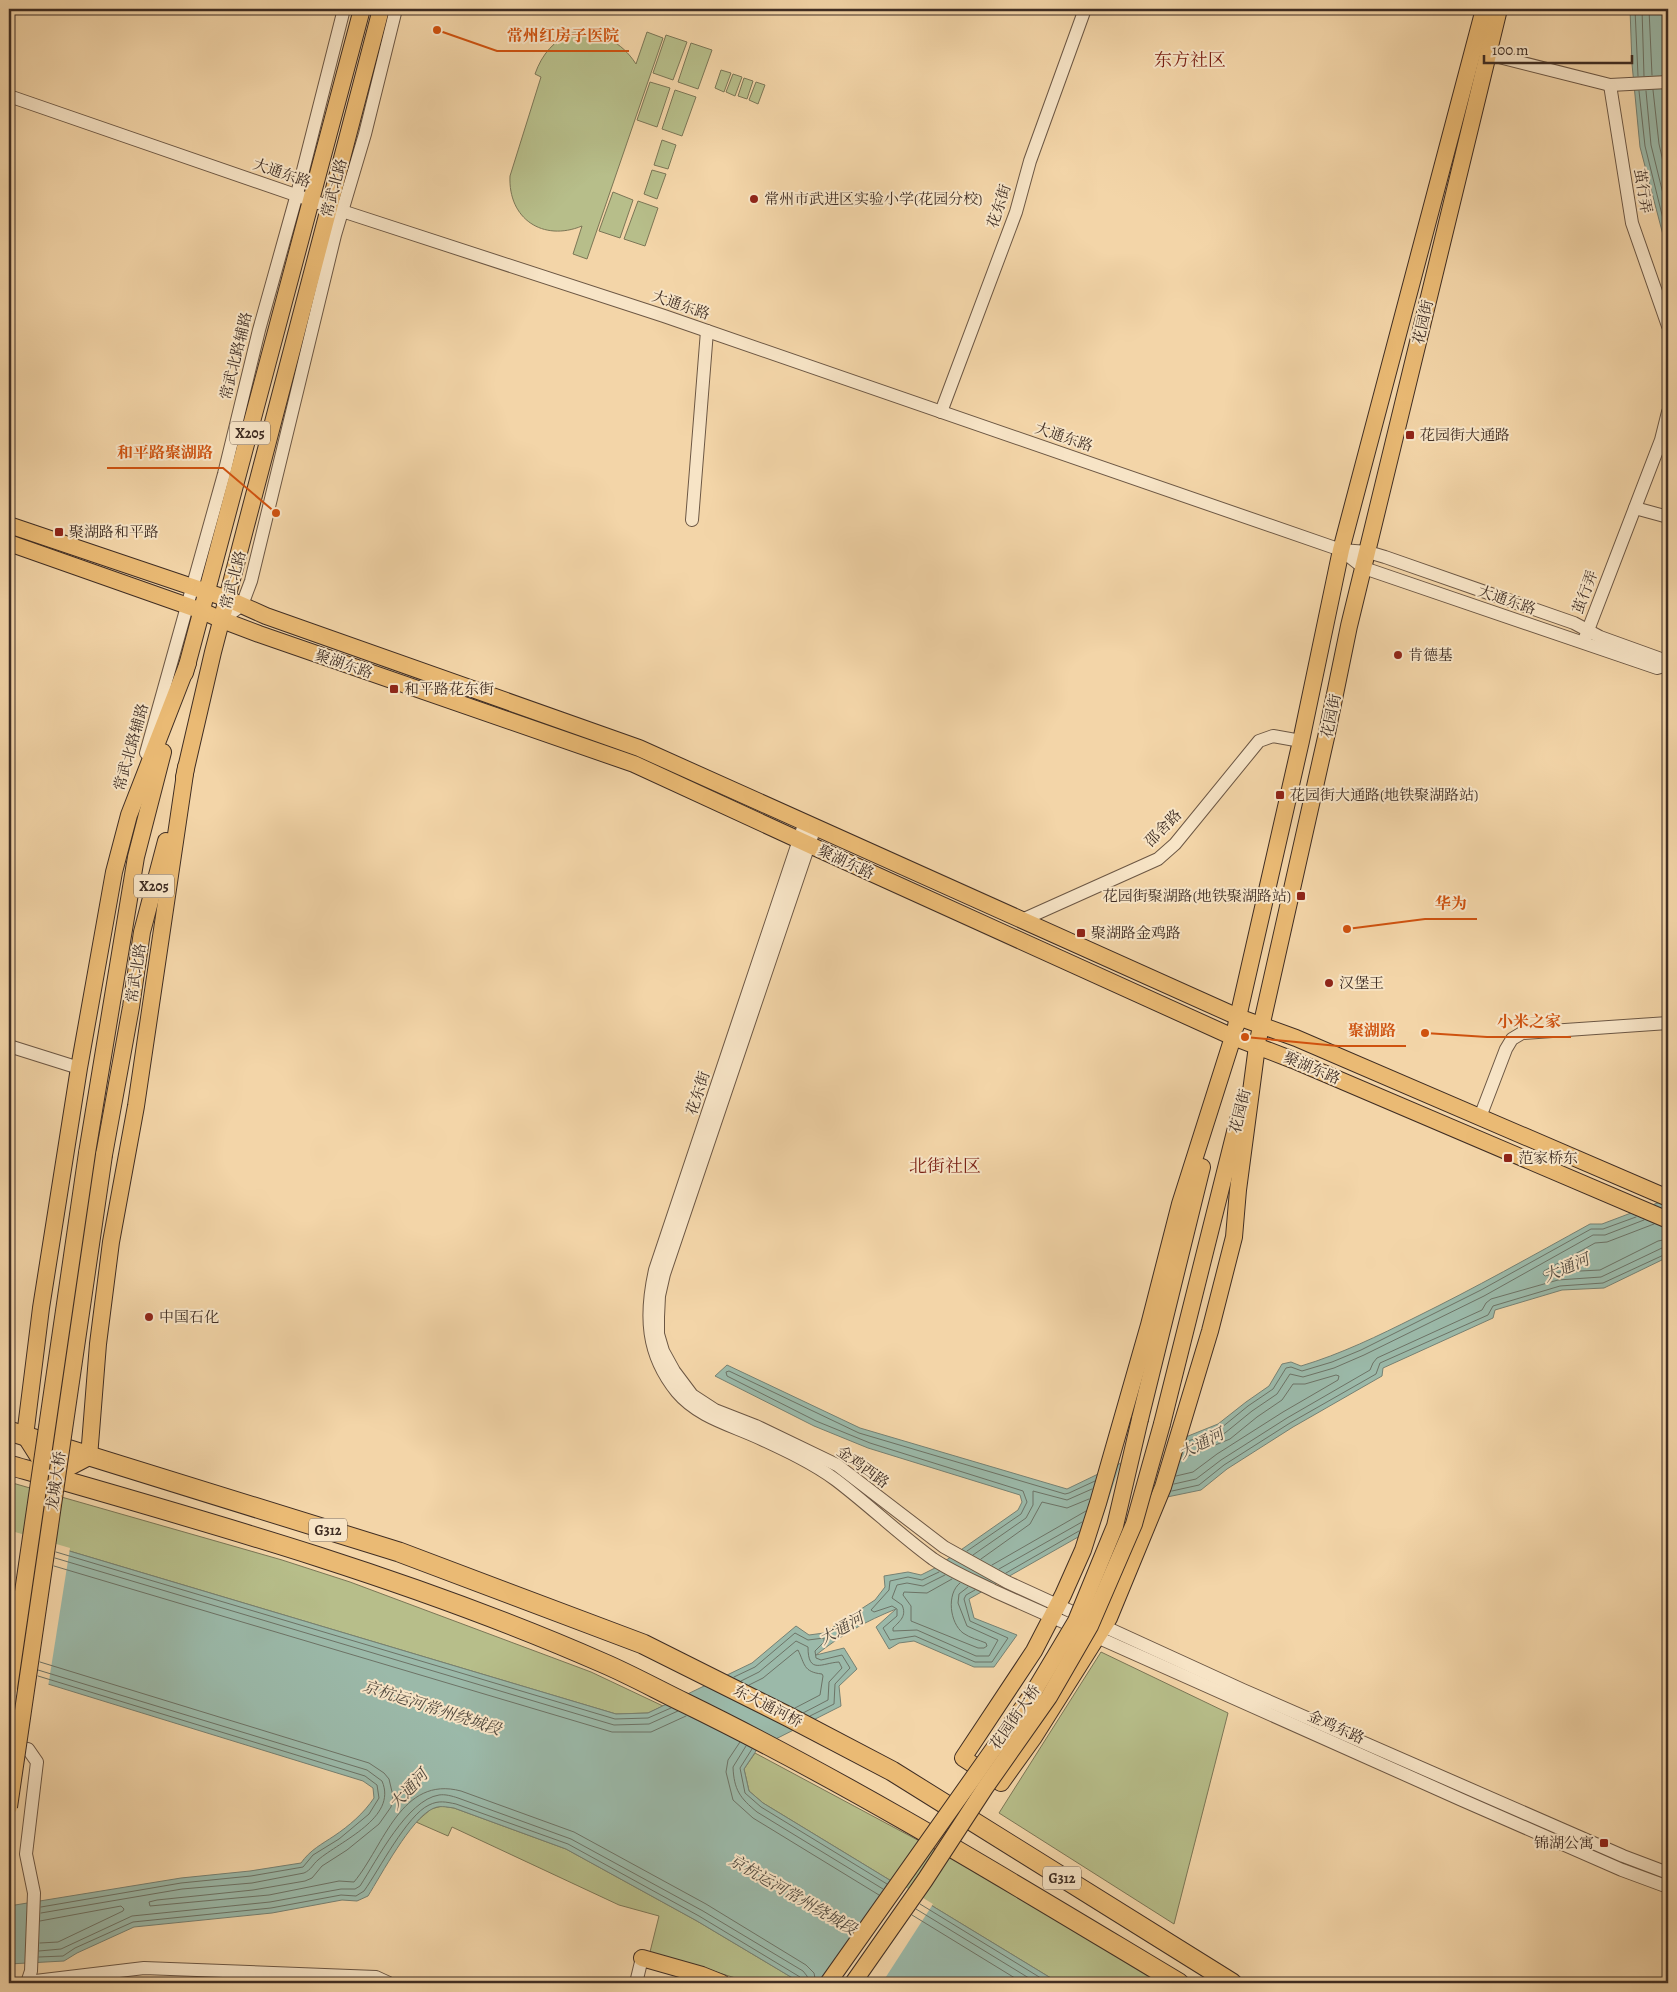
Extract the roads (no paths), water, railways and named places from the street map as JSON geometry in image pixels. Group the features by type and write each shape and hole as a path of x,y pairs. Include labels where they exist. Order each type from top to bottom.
{"highway":[{"name":"G312","path":"17,1434 89,1456"},
{"name":"东大通河桥","path":"89,1456 398,1552 643,1644 789,1716 892,1771 1232,1983"},
{"name":"G312","path":"9,1465 245,1534 389,1580 499,1621 604,1664 747,1733 850,1788 1179,1983"}],"main road":[{"name":"常武北路","path":"87,1153 136,857 188,663 195,608 312,200 362,9"},
{"name":"常武北路","path":"104,1155 131,1007 142,932 186,767 222,620 235,602 335,208 381,9"},
{"name":"花园街","path":"1140,1419 1238,1017 1301,740 1340,550 1484,9"},
{"name":"花园街","path":"1162,1424 1261,1026 1364,568 1499,9"},
{"name":"聚湖东路","path":"9,525 200,589 266,616 639,748 1238,1017 1296,1038 1665,1197"},
{"name":"聚湖东路","path":"9,543 195,608 222,620 634,764 1233,1037 1302,1064 1668,1220"},
{"path":"186,767 136,1106 111,1242 98,1344 89,1456 50,1477 17,1434 41,1308 79,1068 114,872 129,815 188,663"},
{"path":"1233,1037 1180,1204 1110,1464 1083,1550 1055,1612 1012,1687 963,1758 1001,1783 1039,1728 1100,1632 1125,1582 1157,1503 1182,1425 1234,1236 1256,1046"},
{"name":"龙城大桥","path":"9,1688 87,1153"},
{"name":"龙城大桥","path":"9,1807 104,1155"},
{"name":"花园街大桥","path":"828,1983 1033,1693 1076,1621 1115,1526 1140,1419"},
{"name":"花园街大桥","path":"852,1983 925,1880 984,1788 1049,1697 1090,1626 1134,1524 1162,1424"},
{"path":"639,1970 693,1983"},
{"path":"639,1970 702,1975 722,1983"}],"street":[{"name":"常武北路辅路","path":"200,589 224,474 259,330 297,194 344,9"},
{"path":"335,208 365,134 396,9"},
{"name":"花东街","path":"941,412 1016,212 1030,160 1085,9"},
{"path":"1487,54 1610,86 1668,82"},
{"name":"茧行弄","path":"1610,86 1632,223 1668,326"},
{"name":"大通东路","path":"9,96 335,208 708,331 1340,550 1368,552 1574,624 1600,637 1661,659 1668,666"},
{"path":"692,520 708,331"},
{"name":"茧行弄","path":"1583,643 1661,440 1668,412"},
{"path":"1635,508 1668,517"},
{"name":"大通东路","path":"1340,550 1364,568 1657,668 1668,666"},
{"name":"常武北路辅路","path":"136,857 129,815 195,608"},
{"name":"邵舍路","path":"1022,920 1158,859 1175,844 1259,741 1272,736 1301,740"},
{"name":"花东街","path":"670,1373 658,1361 650,1336 648,1314 655,1270 810,824"},
{"path":"1480,1117 1506,1049 1512,1039 1522,1033 1668,1023"},
{"path":"9,1046 79,1068"},
{"name":"金鸡西路","path":"670,1373 692,1395 715,1410 756,1426 837,1465 944,1547 1007,1582"},
{"name":"金鸡西路","path":"670,1373 678,1392 694,1407 714,1419 768,1442 810,1464 834,1479 934,1559 994,1591"},
{"name":"金鸡东路","path":"1007,1582 1055,1612"},
{"name":"金鸡东路","path":"994,1591 1055,1612 1613,1866 1668,1887"},
{"name":"金鸡东路","path":"1100,1632 1252,1694 1623,1856 1668,1873"},
{"path":"9,1744 28,1749 37,1762 26,1854 34,1893 28,1979 144,1968 376,1978 389,1983"}],"water":[{"path":"1630,9 1666,9 1668,254 1640,147 1632,64"},
{"path":"1668,1199 1668,1257 1604,1288 1562,1290 1495,1310 1493,1318 1383,1368 1382,1376 1293,1427 1227,1469 1201,1490 1138,1503 969,1599 974,1618 1017,1635 994,1667 974,1667 914,1641 899,1643 889,1649 876,1627 896,1609 854,1629 816,1655 844,1648 857,1669 839,1686 841,1706 758,1748 744,1769 749,1791 763,1803 1059,1983 801,1983 697,1921 566,1849 454,1808 443,1807 432,1809 415,1824 397,1848 368,1896 357,1901 342,1900 272,1913 134,1927 77,1953 64,1961 9,1964 9,1906 181,1878 250,1871 301,1863 312,1851 356,1819 374,1798 373,1788 363,1781 9,1672 9,1533 616,1714 648,1713 752,1663 796,1626 809,1635 824,1633 875,1600 885,1587 884,1576 908,1572 921,1575 935,1568 1018,1510 1022,1502 1020,1495 868,1448 814,1426 715,1376 727,1365 860,1428 1067,1489 1121,1463 1218,1424 1269,1386 1282,1364 1291,1362 1301,1366 1359,1344 1460,1295 1590,1224 1602,1224"}],"place":[{"name":"常州红房子医院","path":"437,30"},
{"name":"常州市武进区实验小学(花园分校)","path":"754,199"},
{"name":"花园街大通路","path":"1410,435"},
{"name":"和平路聚湖路","path":"276,513"},
{"name":"聚湖路和平路","path":"59,532"},
{"name":"肯德基","path":"1398,655"},
{"name":"和平路花东街","path":"394,689"},
{"name":"花园街大通路(地铁聚湖路站)","path":"1280,795"},
{"name":"花园街聚湖路(地铁聚湖路站)","path":"1301,896"},
{"name":"华为","path":"1347,929"},
{"name":"聚湖路金鸡路","path":"1081,933"},
{"name":"汉堡王","path":"1329,983"},
{"name":"小米之家","path":"1425,1033"},
{"name":"聚湖路","path":"1245,1037"},
{"name":"范家桥东","path":"1508,1158"},
{"name":"中国石化","path":"149,1317"},
{"name":"锦湖公寓","path":"1604,1843"}],"district":[{"name":"东方社区","path":"1190,60"},
{"name":"北街社区","path":"945,1166"}],"water label":[{"name":"大通河","path":"1566,1267"},
{"name":"大通河","path":"1201,1443"},
{"name":"大通河","path":"841,1628"},
{"name":"京杭运河常州绕城段","path":"432,1707"},
{"name":"大通河","path":"408,1789"},
{"name":"京杭运河常州绕城段","path":"793,1894"}]}
